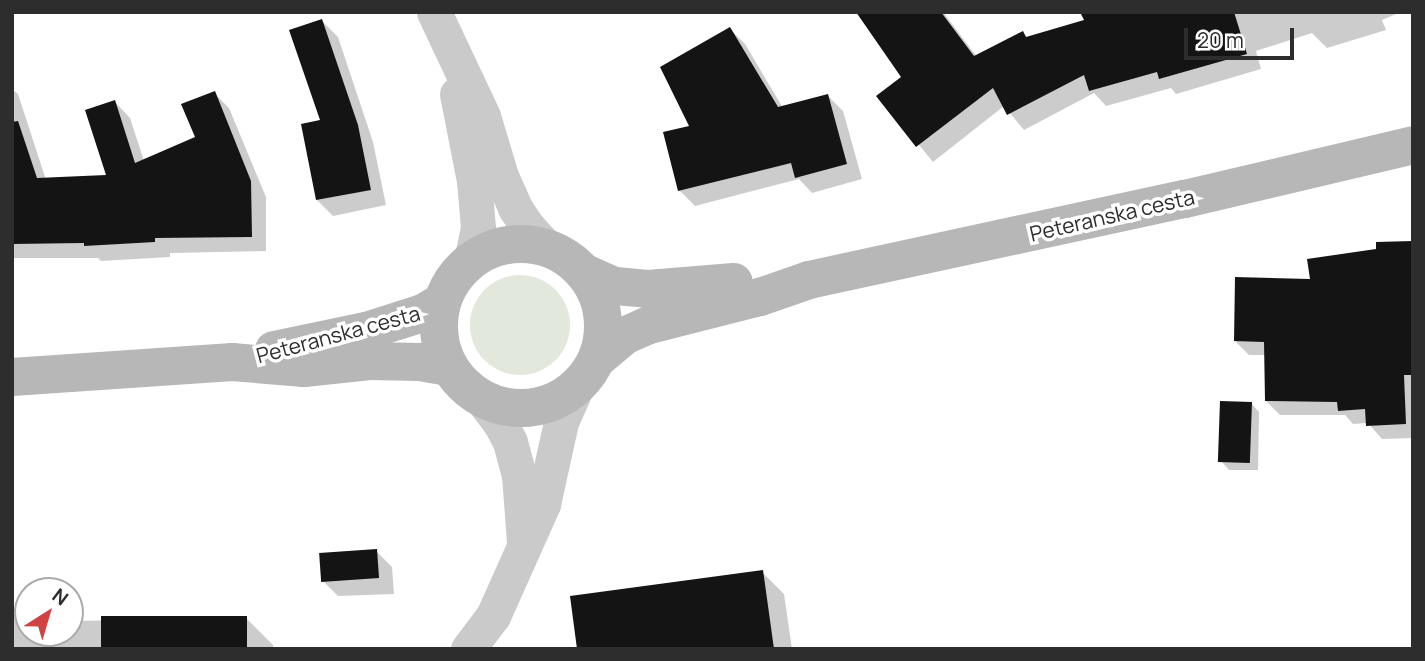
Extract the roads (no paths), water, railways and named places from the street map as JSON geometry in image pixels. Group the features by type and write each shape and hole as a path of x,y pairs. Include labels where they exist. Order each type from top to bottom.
{"main road":[{"name":"Peteranska cesta","path":"586,374 624,336 649,325 760,296 809,279 1118,214 1413,145"},
{"path":"521,244 547,248 567,258 583,272 596,292 602,314 603,337 586,374 555,402 530,408 505,407 481,398 466,388 449,367 442,352 439,327 442,302 453,279 471,260 494,248 521,244"},
{"name":"Peteranska cesta","path":"583,272 615,286 666,290 748,280 809,279"},
{"name":"Peteranska cesta","path":"232,362 297,344 366,331 423,313 442,302"},
{"name":"Peteranska cesta","path":"12,377 232,362 304,368 370,361 421,362 449,367"}],"street":[{"path":"434,12 482,116 501,176 516,208 528,227 547,248"},
{"path":"453,56 459,117 474,181 478,228 471,260"},
{"path":"468,649 493,616 543,504 561,422 586,374"},
{"path":"481,398 510,442 519,475 524,548"}]}
